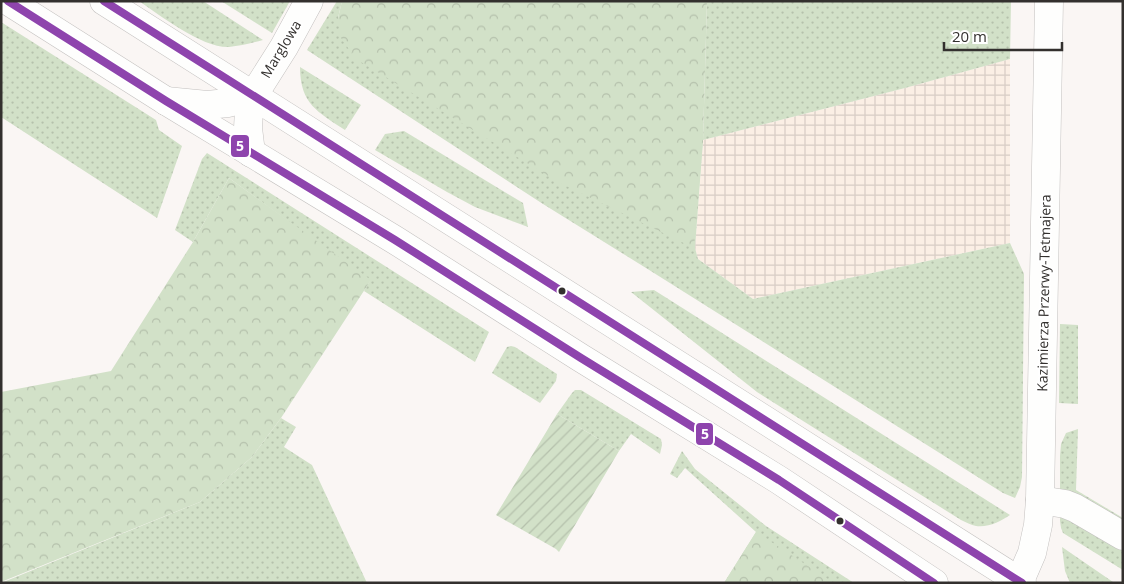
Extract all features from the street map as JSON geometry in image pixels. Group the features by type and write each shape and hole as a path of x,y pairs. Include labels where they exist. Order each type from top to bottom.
{"main road":[{"path":"8,1 166,101 394,240 779,480 934,583"},
{"path":"104,1 1019,582"},
{"name":"Marglowa","path":"251,152 248,128 253,96 284,47 309,1"},
{"name":"Kazimierza Przerwy-Tetmajera","path":"1019,582 1032,553 1038,525 1040,500 1049,1"},
{"path":"166,101 207,105 228,103 253,96"},
{"path":"1040,500 1065,504 1075,508 1123,536"}],"shaded area":[{"path":"1010,59 1010,243 753,299 698,259 695,248 703,140"}],"green space":[{"path":"139,1 203,1 263,40 229,47 218,46 194,37"},
{"path":"221,1 290,1 272,33"},
{"path":"337,1 342,1 338,18 703,140 695,248 698,259 753,299 1010,243 1024,274 1022,477 1015,498 1003,493 543,204 307,50"},
{"path":"342,1 707,1 703,140 694,248 560,183 356,59 341,38 338,18"},
{"path":"707,1 1011,1 1010,59 703,140"},
{"path":"1,22 156,120 159,130 182,146 157,218 1,117"},
{"path":"300,67 361,105 345,130 312,106 303,90"},
{"path":"404,131 523,203 528,227 475,207 375,150 385,134"},
{"path":"207,153 489,332 475,362 364,291 370,281 229,178 193,242 175,230 202,159"},
{"path":"229,178 371,280 281,418 252,457 200,502 1,582 1,392 111,371 193,242"},
{"path":"654,290 1010,515 998,522 985,526 974,526 961,520 757,392 631,292"},
{"path":"1060,324 1078,325 1078,404 1059,403"},
{"path":"511,346 557,374 556,381 540,403 492,373 507,347"},
{"path":"575,390 581,390 661,439 660,454 631,434 619,451 557,414"},
{"path":"557,414 619,451 559,552 496,515"},
{"path":"281,418 296,427 284,447 312,465 367,583 1,583 200,502 252,457"},
{"path":"1078,429 1076,490 1123,518 1123,570 1063,533 1061,528 1061,444 1066,433"},
{"path":"682,451 695,469 766,526 854,583 724,583 756,532 685,468 677,478 670,474"},
{"path":"756,532 834,583 724,583"},
{"path":"1062,547 1113,583 1070,583 1065,571"}],"transit line":[{"name":"5","path":"8,1 166,101 395,240 779,480 934,583"},
{"name":"5","path":"104,1 1022,583"}]}
